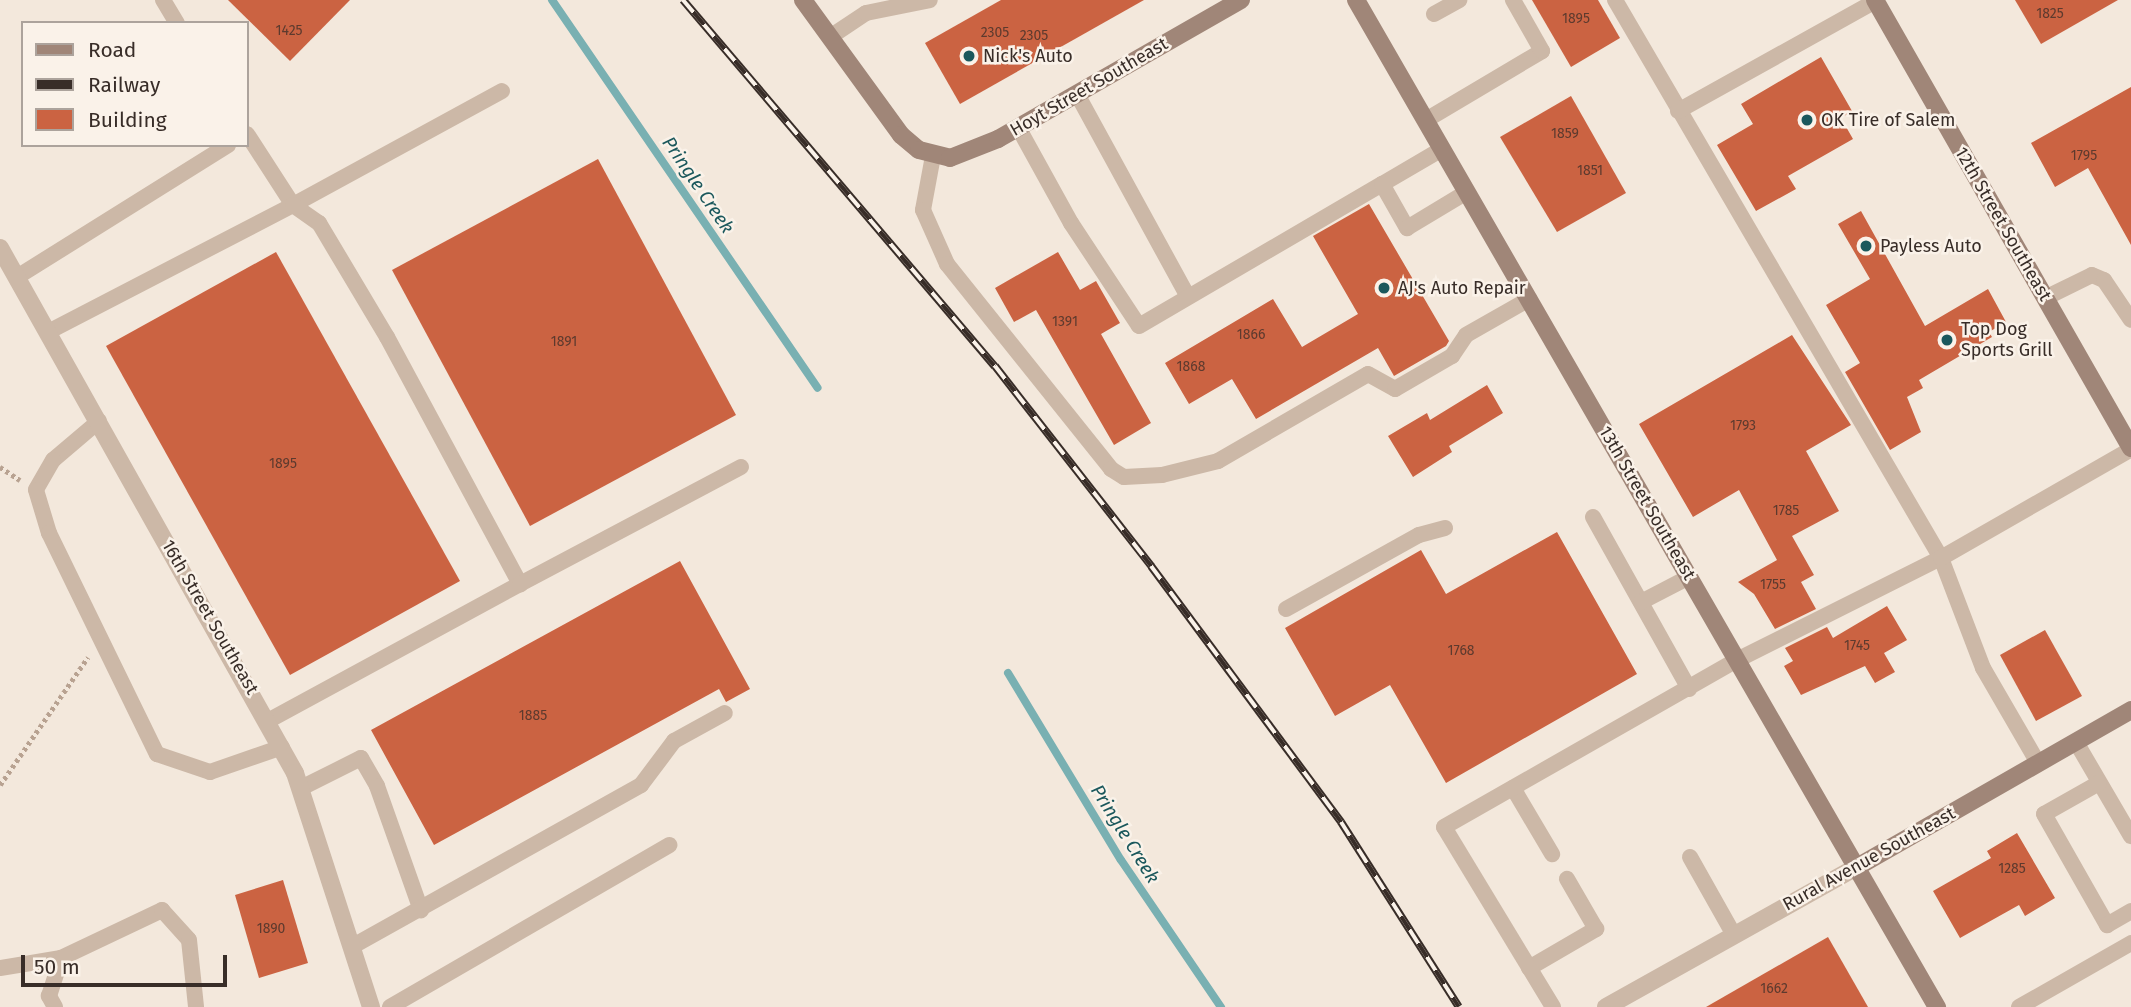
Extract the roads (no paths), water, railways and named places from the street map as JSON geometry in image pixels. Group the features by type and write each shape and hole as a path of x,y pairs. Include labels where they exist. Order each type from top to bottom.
{"main road":[{"path":"803,0 901,135 933,156"},
{"name":"Hoyt Street Southeast","path":"933,156 950,158 969,154 1241,0"},
{"name":"13th Street Southeast","path":"1356,0 1937,1007"},
{"name":"12th Street Southeast","path":"1876,0 2131,449"},
{"name":"Rural Avenue Southeast","path":"1857,867 2131,710"}],"street":[{"name":"16th Street Southeast","path":"0,247 269,720 301,788 371,1007"},
{"name":"Rural Avenue Southeast","path":"1606,1007 1857,867"}],"lane":[{"path":"163,0 176,21"},
{"path":"830,37 866,13 930,0"},
{"path":"1434,13 1458,0"},
{"path":"1426,120 1542,51 1513,0"},
{"path":"1615,0 1941,558 1983,668 2038,764"},
{"path":"1678,111 1876,0"},
{"path":"48,332 293,205 502,91"},
{"path":"1077,94 1188,297"},
{"path":"1018,127 1071,223 1139,326 1442,149"},
{"path":"248,135 293,205 319,223 387,337 520,584"},
{"path":"17,277 225,147"},
{"path":"933,156 923,210 947,264 1049,386 1111,469 1124,477 1162,475 1218,461 1368,374 1395,389 1452,356 1466,335 1529,299"},
{"path":"1382,184 1407,228 1467,192"},
{"path":"2045,298 2092,275 2104,280 2131,320"},
{"path":"99,421 53,460 36,490 49,533 157,754 210,772 282,747"},
{"path":"1553,1007 1444,827 1737,660 1941,558 2131,449"},
{"path":"269,720 741,467"},
{"path":"1593,517 1689,689"},
{"path":"1286,609 1419,535 1445,528"},
{"path":"1641,602 1689,576"},
{"path":"353,946 641,785 674,741 725,713"},
{"path":"2076,742 2131,835"},
{"path":"301,788 361,758 377,786 421,910"},
{"path":"2099,783 2044,814 2107,925 2131,911"},
{"path":"1513,788 1552,854"},
{"path":"390,1007 670,845"},
{"path":"1690,857 1734,935"},
{"path":"1529,968 1596,929 1566,879"},
{"path":"0,968 61,958 162,910 189,940 196,1007"},
{"path":"2019,1007 2131,943"},
{"path":"55,1007 49,996 61,958"}],"waterway":[{"name":"Pringle Creek","path":"552,0 818,388"},
{"name":"Pringle Creek","path":"1008,673 1121,860 1221,1007"}],"railway":[{"path":"683,0 995,366 1151,566 1341,822 1459,1007"}],"place":[{"name":"Nick's Auto","path":"969,56"},
{"name":"OK Tire of Salem","path":"1807,120"},
{"name":"Payless Auto","path":"1866,246"},
{"name":"AJ's Auto Repair","path":"1384,288"},
{"name":"Top Dog Sports Grill","path":"1947,340"}]}
